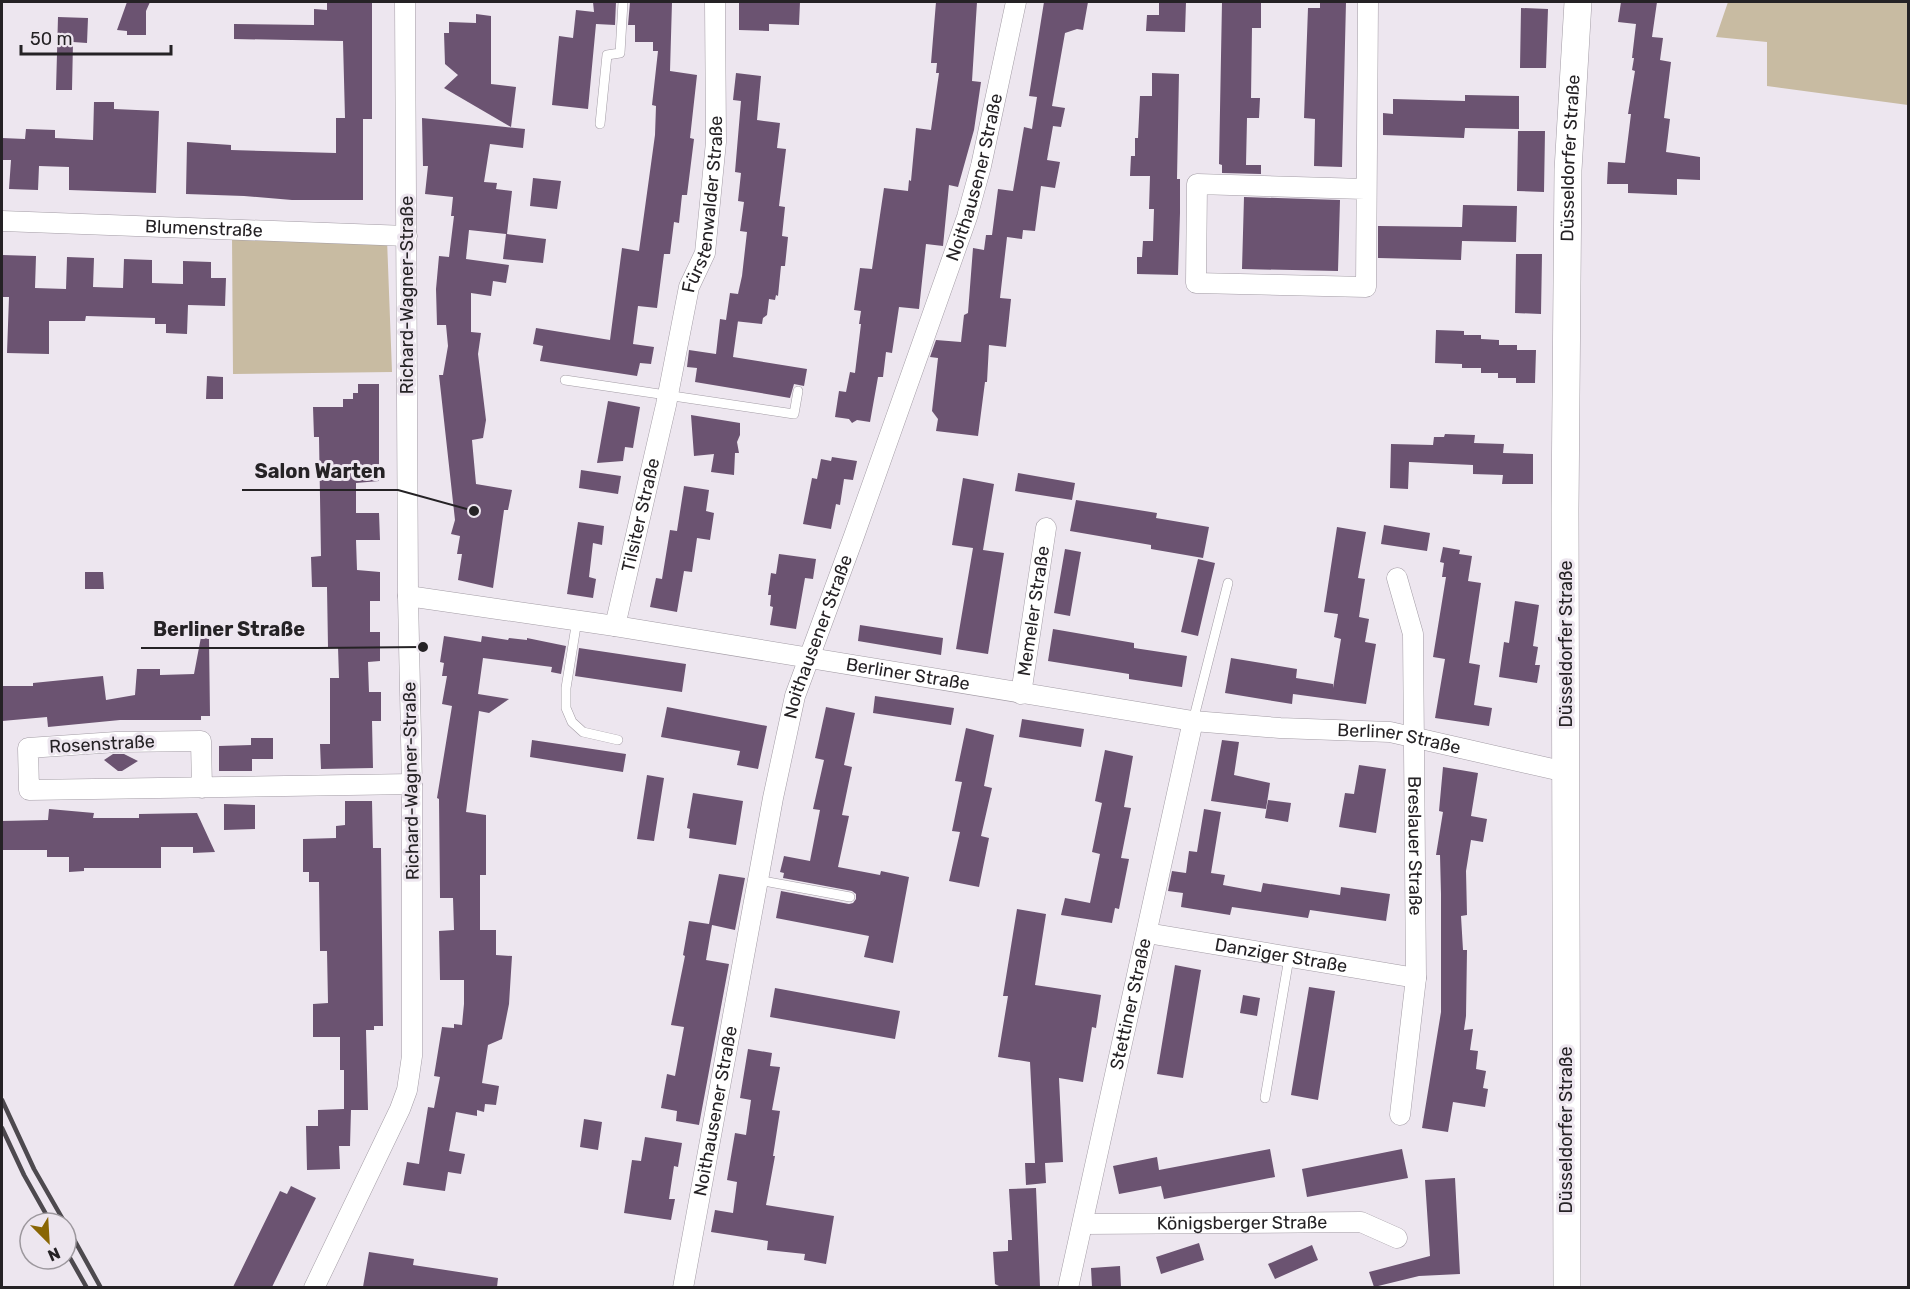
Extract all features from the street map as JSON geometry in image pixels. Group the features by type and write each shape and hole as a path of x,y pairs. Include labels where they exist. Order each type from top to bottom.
{"street":[{"name":"Richard-Wagner-Straße","path":"314,1287 392,1128 411,1073 413,1020 412,784 408,596 405,2"},
{"name":"Fürstenwalder Straße","path":"667,400 689,287 705,253 716,142 716,2"},
{"name":"Noithausener Straße","path":"683,1287 788,725 808,658 854,536 967,217 981,166 1016,2"},
{"path":"1365,189 1197,184 1196,284 1366,287 1368,2"},
{"name":"Düsseldorfer Straße","path":"1567,1287 1565,498 1568,170 1578,2"},
{"name":"Blumenstraße","path":"2,221 407,236"},
{"name":"Tilsiter Straße","path":"615,626 667,400"},
{"name":"Memeler Straße","path":"1021,694 1046,528"},
{"name":"Breslauer Straße","path":"1397,578 1413,634 1416,978 1400,1115"},
{"name":"Berliner Straße","path":"408,596 615,626 1193,721 1280,728 1377,731 1414,736 1566,772"},
{"name":"Stettiner Straße","path":"1068,1287 1084,1224 1193,721"},
{"name":"Rosenstraße","path":"202,788 201,741 116,742 28,748 29,790 202,788 412,784"},
{"name":"Danziger Straße","path":"1147,933 1416,978"},
{"name":"Königsberger Straße","path":"1084,1224 1361,1222 1397,1238"}],"lane":[{"path":"600,124 607,55 620,53 623,2"},
{"path":"565,380 667,400 794,414 798,392"},
{"path":"1193,721 1228,583"},
{"path":"577,620 566,688 566,708 572,722 583,732 618,740"},
{"path":"758,880 850,897"},
{"path":"1265,1098 1289,958"}],"shaded area":[{"path":"1728,2 1908,2 1908,105 1767,86 1767,42 1716,37"},
{"path":"232,235 387,239 392,372 233,374"}],"building":[{"path":"127,2 150,2 146,11 146,35 127,35 127,31 117,30"},
{"path":"327,2 372,2 372,119 363,119 363,200 292,200 186,194 187,142 231,145 231,150 336,153 336,118 345,118 343,41 234,39 234,24 314,25 314,9 327,10"},
{"path":"593,2 616,2 615,25 596,24 588,109 552,105 559,36 573,38 576,10 594,12"},
{"path":"630,2 672,2 670,71 697,75 690,138 694,139 687,195 682,195 679,223 674,222 670,254 664,254 657,308 638,306 633,344 654,347 651,364 640,363 637,376 540,361 543,346 533,344 536,328 610,340 622,248 639,251 655,135 656,106 652,105 658,51 653,51 653,42 635,42 635,25 628,25"},
{"path":"739,2 800,2 799,25 769,24 769,31 739,30"},
{"path":"936,2 977,2 972,81 981,82 974,130 958,187 949,185 943,246 926,244 919,309 899,307 892,353 886,352 883,377 878,377 870,422 857,420 852,423 849,419 835,417 839,391 846,392 850,372 855,373 861,311 854,310 860,268 872,269 884,188 908,191 916,128 931,130 939,73 936,73 937,63 931,63"},
{"path":"1044,2 1088,2 1083,30 1077,29 1065,33 1052,106 1065,108 1061,127 1053,126 1047,160 1060,162 1055,188 1041,186 1035,231 1023,230 1022,239 1007,237 1000,298 1011,299 1006,347 989,345 987,382 985,382 978,436 936,431 938,419 932,411 938,358 930,357 936,340 961,342 964,315 968,313 973,248 984,250 986,235 992,235 998,189 1013,191 1024,127 1032,129 1037,97 1029,96"},
{"path":"1159,2 1186,2 1185,32 1146,31 1147,15 1159,15"},
{"path":"1222,2 1261,2 1261,28 1252,28 1251,98 1260,98 1259,118 1247,118 1246,165 1261,165 1261,174 1222,173 1222,165 1219,164"},
{"path":"1320,2 1346,2 1342,167 1314,166 1315,119 1304,118 1308,8 1320,8"},
{"path":"1621,2 1657,2 1652,37 1663,38 1660,60 1671,62 1664,118 1670,119 1666,152 1700,157 1700,180 1677,179 1677,195 1628,193 1628,184 1607,184 1608,162 1625,163 1631,114 1628,114 1635,71 1632,70 1634,58 1632,58 1636,24 1618,22"},
{"path":"1521,8 1548,9 1546,68 1520,68"},
{"path":"476,14 491,16 491,84 516,87 511,127 444,88 458,75 445,64 444,33 449,33 449,22 476,23"},
{"path":"58,17 88,18 87,43 73,42 72,90 56,90"},
{"path":"736,73 761,76 757,120 780,123 777,148 786,149 779,206 785,207 782,236 788,237 785,266 781,266 778,296 776,295 775,300 769,299 767,315 763,318 762,324 738,321 733,357 807,369 804,386 794,384 790,398 695,382 697,368 687,367 689,350 716,354 720,319 726,320 730,293 738,294 742,276 747,232 740,231 744,202 738,201 741,173 735,172 741,101 733,100"},
{"path":"1152,73 1179,74 1178,275 1137,274 1137,257 1142,257 1143,241 1153,241 1154,209 1149,209 1150,176 1130,176 1131,156 1135,156 1135,138 1138,138 1140,96 1152,96"},
{"path":"1465,95 1519,96 1519,129 1465,128 1464,138 1383,135 1383,113 1393,114 1393,99 1465,101"},
{"path":"94,102 114,102 114,109 159,111 156,193 69,190 69,167 39,166 38,190 9,189 11,160 2,160 2,138 25,139 26,129 55,130 55,138 93,140"},
{"path":"422,118 525,129 523,148 490,144 484,182 497,183 496,189 512,191 507,234 546,239 543,263 503,259 506,234 469,230 466,259 509,265 506,283 493,281 491,296 471,293 471,332 481,333 478,354 486,420 483,438 472,440 476,484 512,490 508,510 504,510 493,588 458,580 462,554 457,554 460,536 451,534 455,520 439,375 443,375 448,346 446,325 437,325 436,289 439,256 449,257 454,216 451,216 453,197 425,194 428,166 423,166"},
{"path":"1518,131 1545,131 1544,192 1517,191"},
{"path":"533,178 561,181 557,209 530,206"},
{"path":"1244,197 1340,200 1338,271 1242,269"},
{"path":"1463,205 1517,206 1516,242 1462,241 1461,260 1378,258 1378,226 1462,227"},
{"path":"1516,254 1542,254 1541,314 1515,313"},
{"path":"2,255 36,256 35,288 66,289 67,257 94,258 93,287 123,288 124,259 152,260 152,283 183,284 183,261 211,262 211,278 226,278 225,306 188,305 187,334 166,333 166,324 155,324 155,318 86,316 85,321 49,321 49,354 7,353 9,297 2,297"},
{"path":"1436,330 1464,331 1464,335 1481,335 1481,339 1499,340 1499,345 1517,345 1517,350 1536,350 1535,383 1516,383 1516,378 1498,378 1498,373 1481,373 1481,368 1462,368 1462,364 1435,363"},
{"path":"207,376 223,377 223,399 206,399"},
{"path":"358,384 379,384 379,481 356,483 356,513 379,513 380,540 356,540 357,570 380,572 380,601 370,601 370,632 380,632 380,661 368,662 369,692 381,692 381,721 372,721 373,768 321,769 320,744 330,744 330,678 339,678 338,647 328,647 327,587 312,587 311,557 321,556 319,437 314,437 313,407 343,407 343,399 353,399 353,393 358,393"},
{"path":"608,401 640,407 633,448 625,447 623,461 597,463"},
{"path":"691,415 740,423 740,435 737,442 739,453 735,453 734,475 711,472 714,454 694,456"},
{"path":"1445,434 1475,435 1474,443 1504,444 1503,453 1533,454 1533,484 1502,484 1503,475 1473,474 1473,465 1409,462 1408,489 1390,488 1391,444 1433,445 1434,437 1444,437"},
{"path":"832,457 857,461 853,480 844,479 840,505 836,504 831,529 803,524 812,478 817,479 821,459 831,461"},
{"path":"581,470 621,476 618,494 579,488"},
{"path":"1018,473 1075,483 1072,500 1015,491"},
{"path":"963,478 994,484 983,550 1004,553 988,654 956,649 973,548 952,545"},
{"path":"684,486 709,490 706,511 714,513 710,540 697,538 692,572 684,571 677,612 650,607 656,578 662,579 670,530 677,531"},
{"path":"1076,500 1157,513 1156,518 1209,527 1203,558 1151,549 1151,545 1070,531"},
{"path":"578,522 604,526 602,545 593,543 589,577 596,579 593,598 567,594"},
{"path":"1384,525 1430,533 1427,551 1381,544"},
{"path":"1337,527 1366,532 1358,578 1365,579 1359,617 1369,619 1365,642 1376,644 1366,704 1293,694 1292,704 1225,693 1231,658 1297,669 1296,678 1333,684 1333,688 1341,639 1334,637 1338,614 1324,612"},
{"path":"1443,547 1460,550 1459,554 1472,556 1468,581 1481,583 1469,663 1480,665 1474,705 1492,708 1489,726 1435,718 1445,659 1433,657 1446,577 1442,577 1444,563 1440,562"},
{"path":"1065,549 1081,552 1070,616 1054,613"},
{"path":"779,554 816,559 813,579 805,578 796,629 770,625 773,607 770,606 771,595 768,595 771,573 776,574"},
{"path":"1198,559 1215,563 1198,636 1181,632"},
{"path":"85,572 103,572 104,589 85,589"},
{"path":"1515,601 1539,605 1533,646 1538,647 1535,665 1540,665 1537,683 1499,677 1504,642 1509,643"},
{"path":"860,625 943,638 941,655 858,641"},
{"path":"1053,629 1134,643 1134,648 1187,656 1182,687 1129,679 1129,674 1048,661"},
{"path":"444,636 481,642 482,636 508,640 509,638 527,640 527,638 566,646 561,674 551,672 552,667 483,658 478,694 509,699 489,713 479,711 466,812 486,815 486,875 480,875 480,930 496,930 496,955 512,956 509,1004 502,1039 488,1045 482,1083 499,1086 496,1105 485,1104 484,1112 477,1110 477,1116 456,1112 449,1151 465,1154 461,1174 448,1172 445,1191 403,1185 407,1162 419,1164 428,1107 434,1108 440,1077 434,1076 442,1027 454,1028 454,1024 462,1025 464,1004 464,980 440,980 439,931 454,930 453,898 440,898 439,799 437,798 452,706 442,704 447,676 442,676 444,663 440,662"},
{"path":"201,637 209,638 210,716 201,716 201,720 120,720 48,727 47,717 2,721 2,686 33,686 33,683 103,676 106,700 135,695 137,669 160,669 160,675 194,674"},
{"path":"579,648 686,664 682,692 575,676"},
{"path":"875,696 954,708 951,725 873,713"},
{"path":"667,707 767,726 758,769 737,765 740,751 661,737"},
{"path":"826,707 855,713 844,765 852,767 842,815 849,816 838,867 880,875 881,871 909,877 893,963 864,957 869,936 776,918 781,891 849,904 856,899 856,894 852,891 783,878 784,873 780,872 784,856 810,861 820,810 813,809 824,760 815,758"},
{"path":"1022,719 1084,729 1081,747 1019,737"},
{"path":"966,728 994,735 984,786 992,788 981,836 989,838 979,887 949,881 960,832 952,831 962,782 955,781"},
{"path":"251,738 273,738 273,759 252,759 252,771 219,771 219,746 251,745"},
{"path":"532,740 626,754 623,772 530,757"},
{"path":"1222,740 1239,742 1234,775 1270,783 1266,809 1211,801"},
{"path":"1105,750 1133,756 1124,807 1131,808 1121,858 1129,859 1119,909 1115,908 1112,923 1061,915 1065,898 1090,903 1100,854 1092,852 1102,803 1095,801"},
{"path":"113,754 124,754 138,761 118,771 104,760"},
{"path":"1359,765 1386,769 1376,833 1339,827 1345,793 1354,794"},
{"path":"1443,767 1478,773 1471,816 1487,819 1483,842 1471,840 1466,871 1467,915 1461,916 1463,950 1467,950 1464,1030 1473,1029 1470,1050 1478,1051 1476,1069 1486,1071 1483,1088 1488,1089 1485,1107 1453,1102 1448,1132 1422,1128 1441,1012 1440,855 1436,855 1443,812 1439,811"},
{"path":"647,775 664,778 654,841 637,839"},
{"path":"693,793 743,801 736,845 689,838 690,829 687,828"},
{"path":"1268,800 1291,803 1288,822 1265,818"},
{"path":"345,801 372,801 373,848 381,848 383,1026 374,1026 374,1030 366,1030 368,1110 351,1110 350,1146 339,1146 340,1169 307,1170 306,1126 318,1126 318,1110 344,1109 344,1070 340,1070 340,1037 313,1037 313,1004 328,1003 327,951 320,951 319,882 309,882 309,872 303,872 303,839 336,838 336,826 345,825"},
{"path":"224,804 255,805 255,829 224,830"},
{"path":"49,809 94,813 93,818 139,818 139,814 197,813 215,852 193,853 193,847 161,847 161,868 84,868 84,871 69,872 69,857 47,857 47,850 2,850 2,821 48,820"},
{"path":"1204,809 1221,812 1211,873 1225,875 1223,885 1261,892 1263,883 1340,895 1341,887 1390,894 1386,921 1310,910 1308,918 1232,907 1230,915 1181,907 1183,893 1168,891 1172,871 1186,873 1189,851 1197,852"},
{"path":"719,874 745,878 735,930 712,925 706,960 729,964 699,1125 676,1121 677,1111 661,1108 667,1074 675,1076 684,1027 671,1025 685,956 683,955 689,921 709,924"},
{"path":"1017,909 1046,914 1035,985 1101,995 1096,1028 1092,1027 1083,1082 1059,1078 1063,1162 1045,1163 1046,1183 1026,1185 1025,1163 1035,1163 1030,1062 998,1057 1008,996 1003,996"},
{"path":"1175,965 1201,970 1183,1078 1157,1074"},
{"path":"1309,987 1335,991 1318,1100 1291,1095"},
{"path":"775,988 900,1011 895,1039 770,1017"},
{"path":"1243,995 1260,998 1257,1016 1240,1013"},
{"path":"748,1049 772,1053 770,1066 780,1067 772,1110 780,1111 766,1205 834,1216 826,1264 804,1260 805,1254 767,1250 768,1241 711,1232 715,1210 733,1213 737,1182 727,1180 735,1133 746,1135 751,1100 740,1098"},
{"path":"584,1119 602,1122 598,1150 580,1147"},
{"path":"645,1137 682,1143 678,1167 674,1166 669,1199 675,1199 671,1220 624,1213 632,1160 641,1161"},
{"path":"1270,1149 1275,1177 1164,1199 1161,1186 1119,1194 1113,1166 1157,1157 1159,1170"},
{"path":"1402,1149 1408,1178 1307,1197 1302,1169"},
{"path":"1455,1178 1460,1274 1419,1276 1374,1287 1369,1272 1430,1256 1425,1180"},
{"path":"291,1186 316,1198 272,1287 233,1287 280,1191 287,1194"},
{"path":"1036,1188 1040,1287 1001,1287 995,1284 993,1252 1008,1251 1008,1240 1012,1240 1009,1189"},
{"path":"1199,1243 1204,1260 1161,1274 1156,1257"},
{"path":"1312,1245 1318,1260 1275,1279 1268,1264"},
{"path":"369,1252 414,1259 413,1265 498,1278 497,1287 363,1287"},
{"path":"1120,1266 1121,1287 1092,1287 1091,1268"}],"railway":[{"path":"2,1100 34,1169 58,1211"},
{"path":"2,1128 44,1211"},
{"path":"78,1247 101,1288"},
{"path":"77,1271 87,1288"}],"place":[{"name":"Salon Warten","path":"474,511"},
{"name":"Berliner Straße","path":"423,647"}]}
